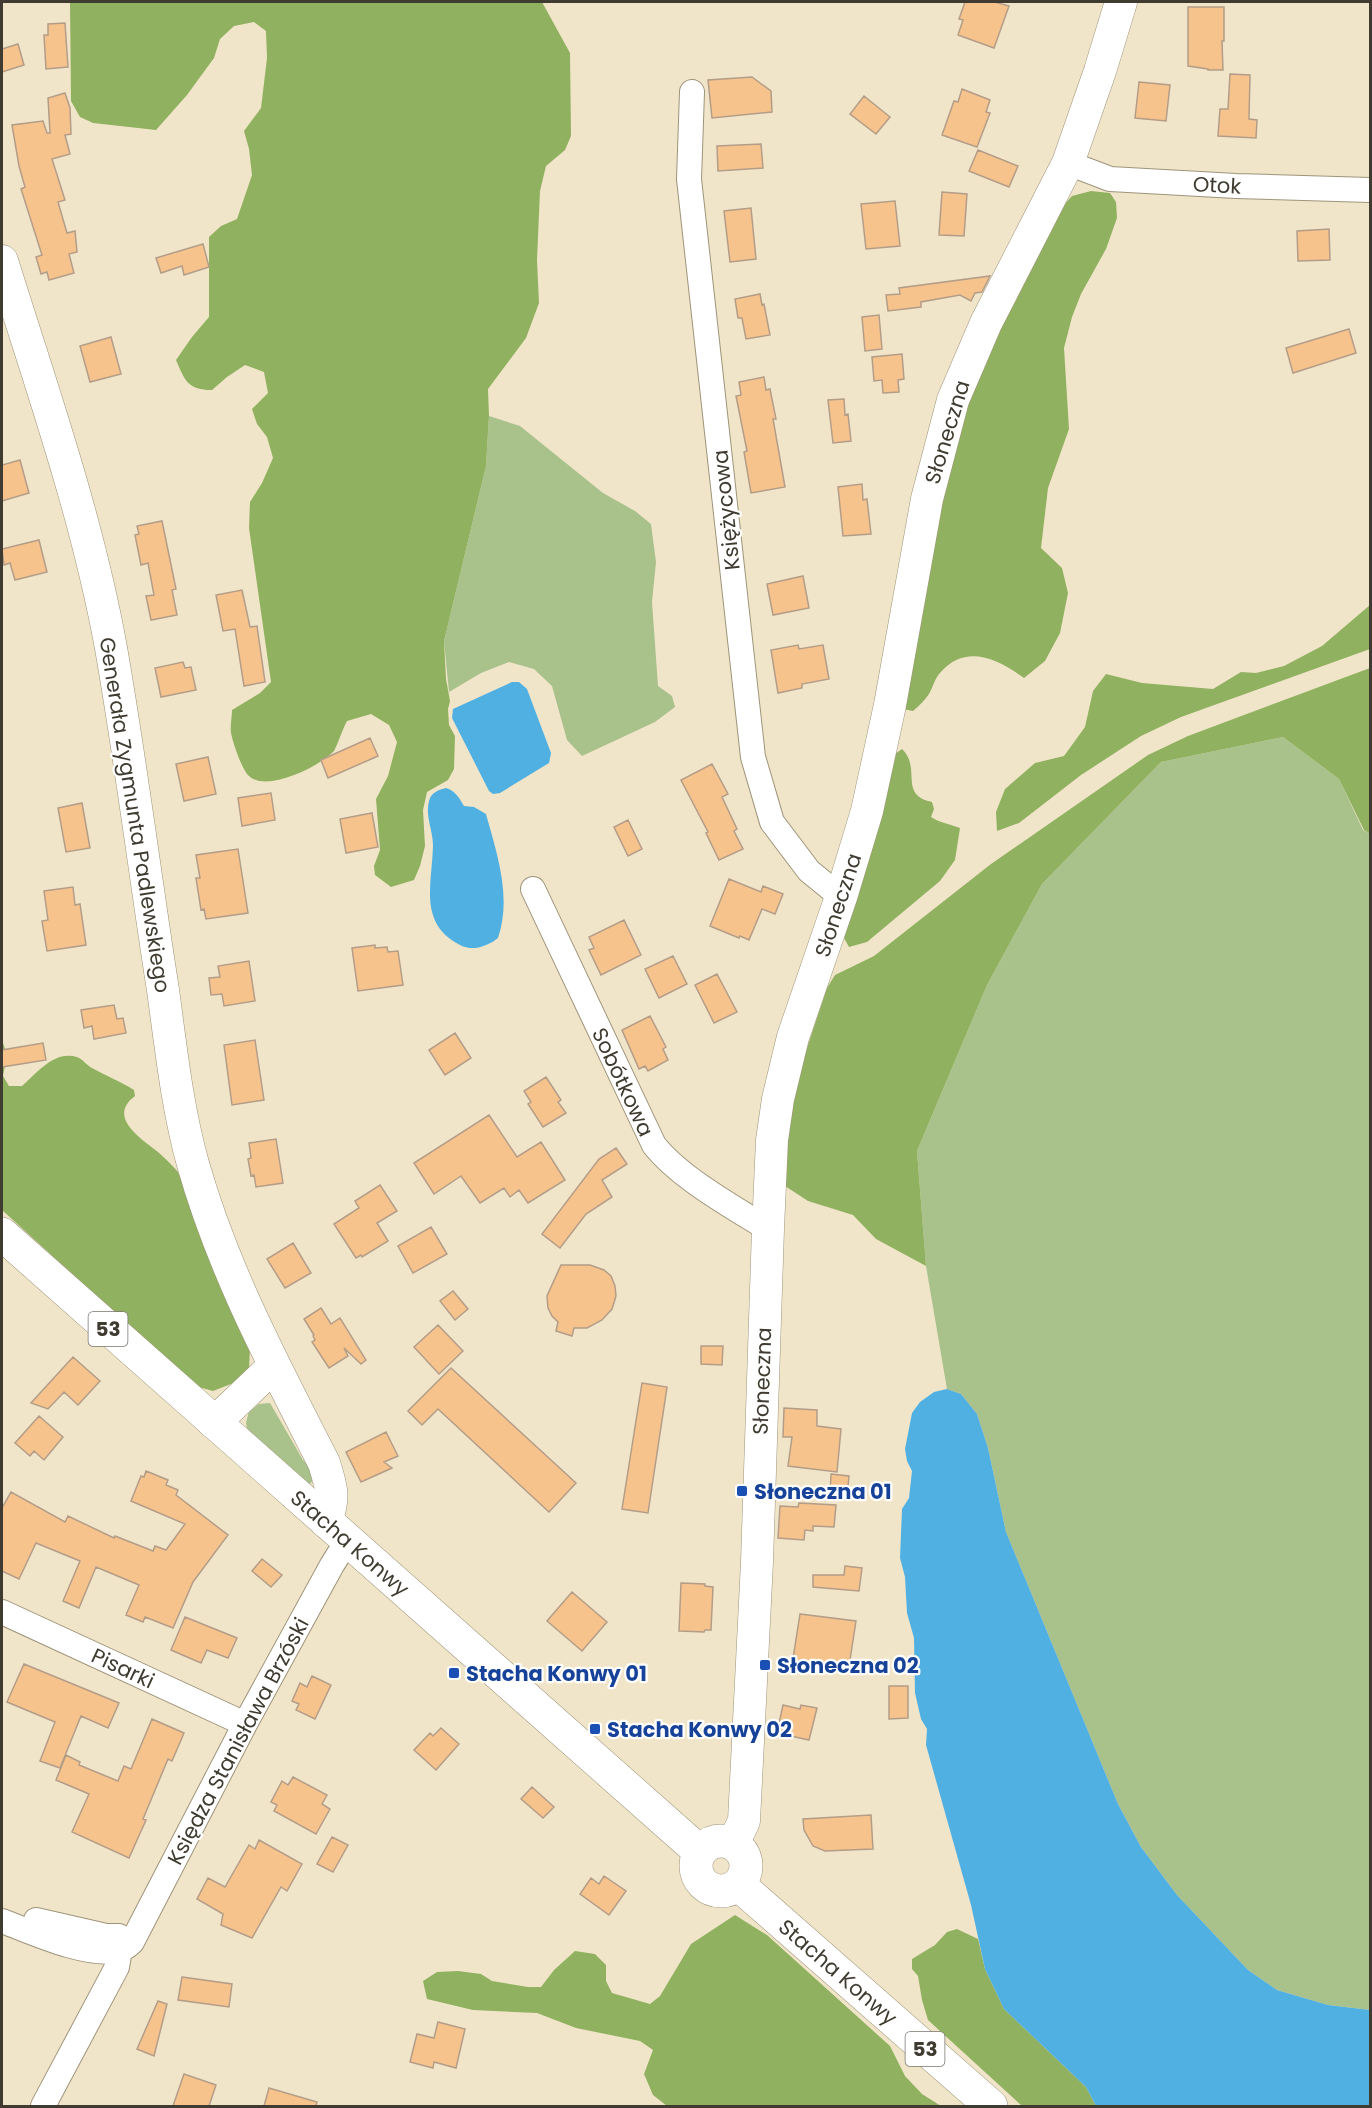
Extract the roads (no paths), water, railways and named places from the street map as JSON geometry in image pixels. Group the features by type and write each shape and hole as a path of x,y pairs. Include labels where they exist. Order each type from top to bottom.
{"main road":[{"name":"Stacha Konwy","path":"2,1234 700,1851"},
{"path":"720,1840 733,1844 741,1849 748,1869 739,1885 730,1890 715,1893 705,1888 696,1873 700,1851 708,1843 720,1840"},
{"name":"Stacha Konwy","path":"739,1885 991,2106"}],"street":[{"name":"Słoneczna","path":"733,1844 744,1821 757,1562 772,1140 778,1099 792,1037 841,897 869,802 890,705 927,499 953,400 986,323 1068,163 1121,2"},
{"name":"Księżycowa","path":"692,92 689,178 753,757 772,822 809,871 841,897"},
{"name":"Otok","path":"1068,163 1110,179 1371,190"},
{"name":"Generała Zygmunta Padlewskiego","path":"2,261 61,447 88,543 111,648 176,1085 192,1160 222,1254 274,1366 324,1463 331,1484 337,1532"},
{"name":"Sobótkowa","path":"533,889 660,1154 694,1181 768,1229"},
{"path":"214,1423 274,1366"},
{"name":"Księdza Stanisława Brzóski","path":"123,1943 126,1934 144,1921 245,1724 332,1564 337,1532"},
{"name":"Pisarki","path":"2,1612 245,1724"},
{"path":"2,1915 105,1936 123,1943"},
{"path":"2,1921 66,1944 104,1952 123,1943"},
{"path":"43,2106 117,1967 123,1943"}],"water":[{"path":"512,682 519,682 527,689 551,753 549,763 500,793 493,794 489,791 452,718 453,709"},
{"path":"446,788 455,793 464,806 474,807 486,814 498,860 503,891 502,923 498,938 480,947 465,947 447,936 438,926 430,902 433,846 428,807 433,793"},
{"path":"947,1389 961,1394 977,1414 988,1448 1006,1532 1118,1804 1141,1847 1177,1895 1248,1970 1277,1990 1328,2005 1370,2010 1370,2106 1096,2106 1086,2087 1004,2009 985,1969 971,1905 926,1745 927,1729 921,1719 915,1693 914,1638 907,1613 905,1577 900,1558 902,1509 909,1498 912,1471 905,1449 912,1413 920,1402 934,1392"}],"place":[{"name":"Słoneczna 01","path":"742,1491"},
{"name":"Słoneczna 02","path":"765,1665"},
{"name":"Stacha Konwy 01","path":"454,1673"},
{"name":"Stacha Konwy 02","path":"595,1729"}]}
